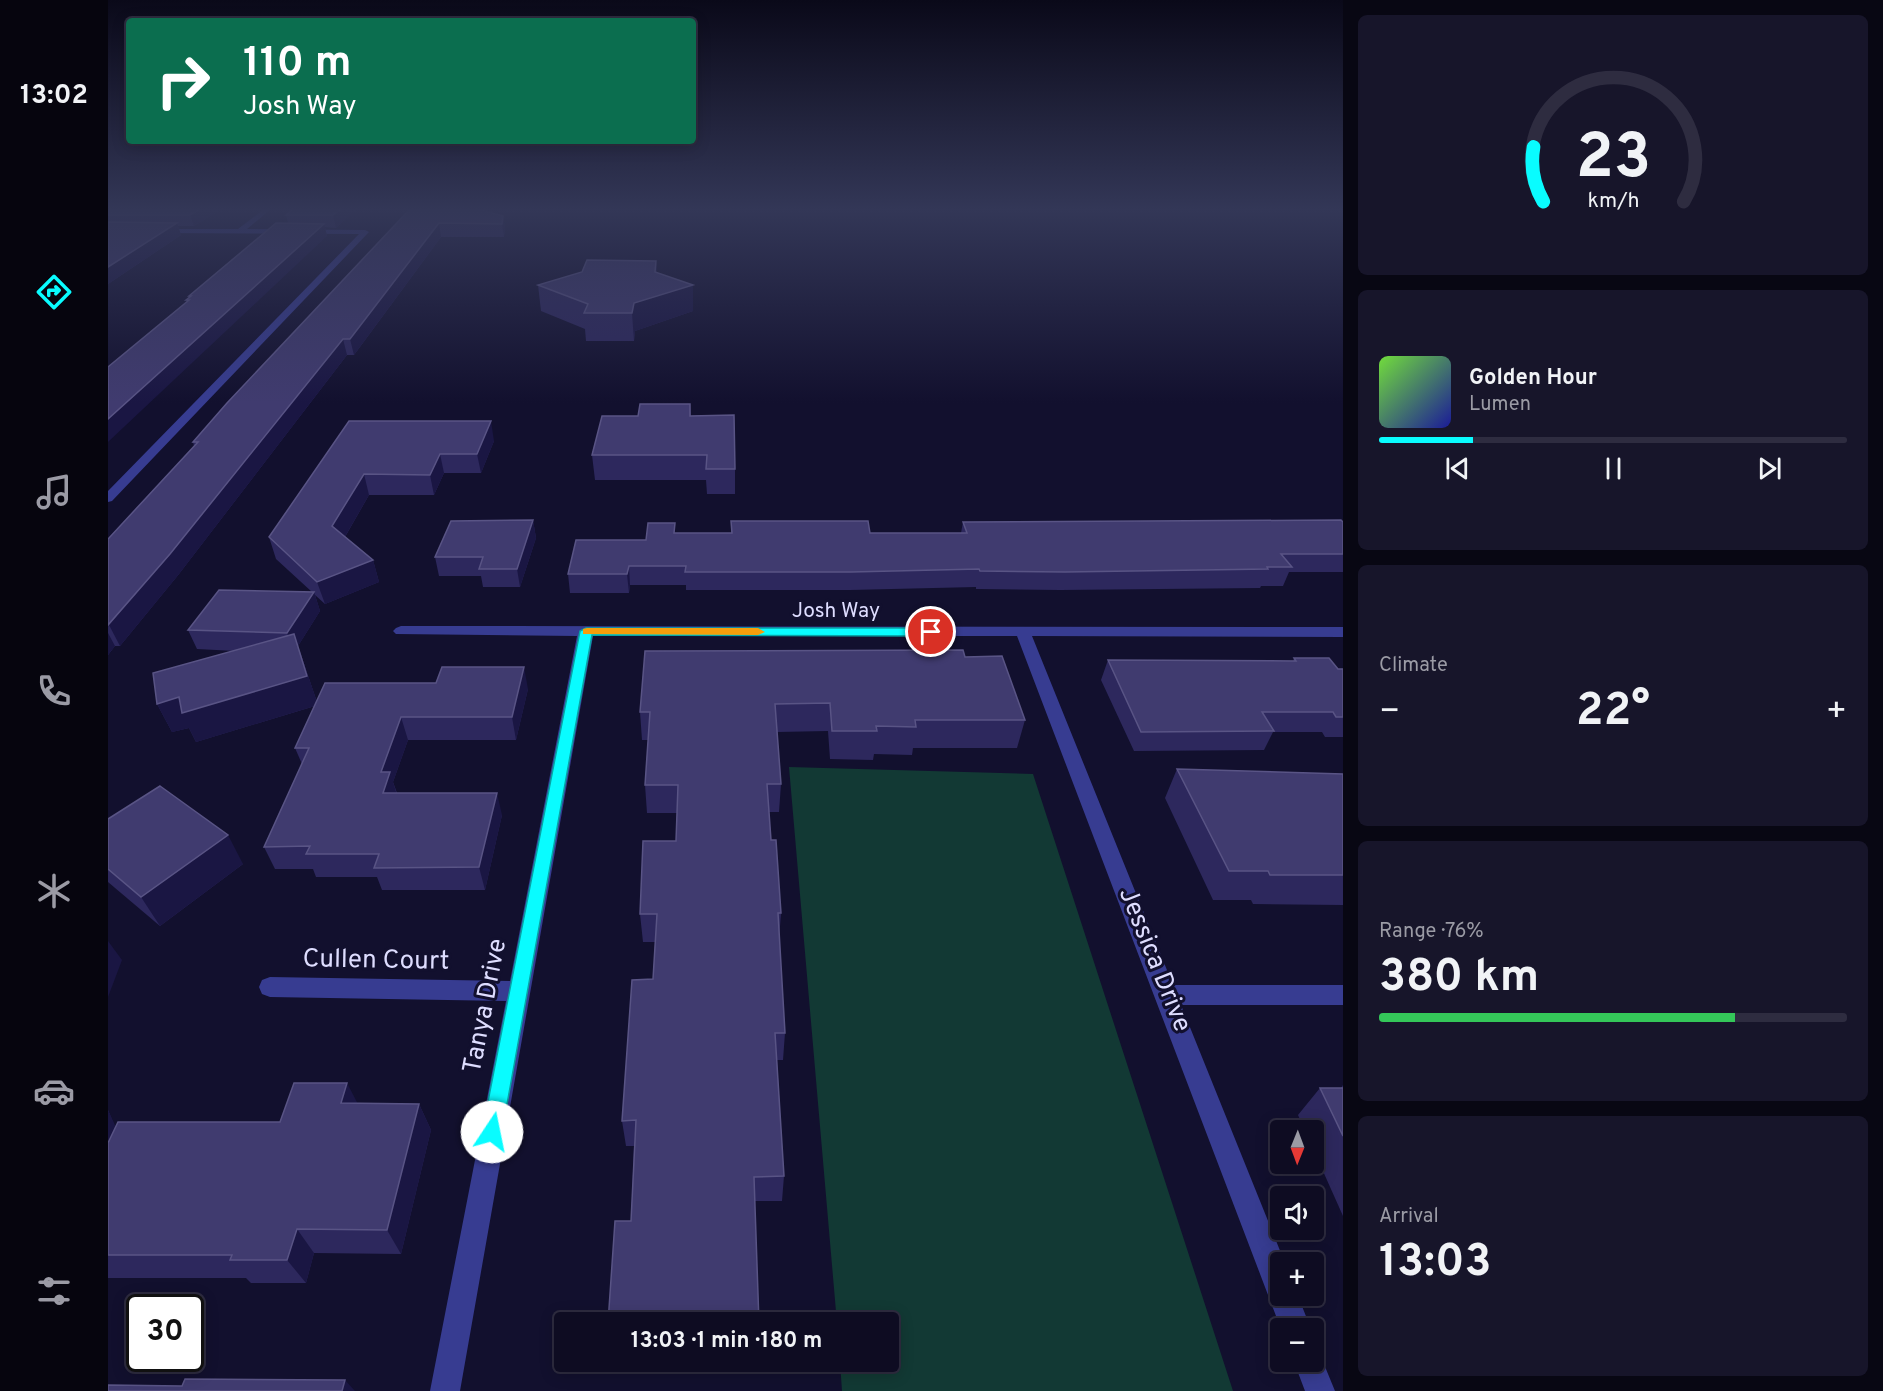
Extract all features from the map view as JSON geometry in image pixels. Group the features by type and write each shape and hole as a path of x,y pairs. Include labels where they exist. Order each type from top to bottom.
{"street":[{"path":"108,498 325,274"},
{"name":"Josh Way","path":"401,631 1343,632"},
{"name":"Tanya Drive","path":"445,1391 586,631"},
{"name":"Jessica Drive","path":"1023,632 1270,1261"},
{"name":"Cullen Court","path":"270,987 518,991"},
{"path":"1167,994 1343,994"},
{"path":"1313,1372 1320,1391"}],"green space":[{"path":"789,767 1033,774 1233,1391 842,1391 841,1372 899,1372 899,1312 836,1312"}],"building":[{"path":"215,274 269,274 108,419 108,367 189,300 186,300 191,296 189,296"},
{"path":"349,274 400,274 350,339 343,339 170,554 108,625 108,539 198,442 193,442"},
{"path":"576,274 661,274 693,285 634,303 632,313 584,313 588,304 538,285"},
{"path":"640,404 690,404 690,416 734,415 735,469 706,469 707,455 592,455 602,416 638,416"},
{"path":"349,421 491,421 477,454 440,454 430,475 364,474 332,526 373,560 317,582 269,537"},
{"path":"533,520 517,569 479,569 483,557 435,557 451,521"},
{"path":"1341,520 1343,522 1343,554 1281,554 1292,567 1267,567 1268,569 1065,572 980,571 979,569 685,572 686,566 629,566 627,574 568,574 576,540 646,540 648,523 675,523 674,533 732,533 731,521 868,521 870,533 967,533 963,522"},
{"path":"219,590 314,592 287,633 188,630"},
{"path":"294,634 307,676 182,713 179,697 157,704 153,673"},
{"path":"963,650 965,657 1002,656 1025,720 915,720 916,727 876,726 877,731 832,731 830,703 775,704 781,784 767,784 771,840 776,840 781,913 778,913 785,1033 775,1033 784,1176 754,1177 759,1312 609,1312 615,1221 631,1221 636,1120 622,1121 632,980 653,979 657,914 640,914 643,841 676,841 678,785 645,785 650,712 640,712 645,651"},
{"path":"1294,658 1329,658 1338,669 1343,669 1343,717 1336,717 1333,712 1262,712 1274,731 1141,732 1108,660 1296,661"},
{"path":"442,667 524,667 512,717 401,717 381,772 390,772 383,793 497,793 479,867 374,868 379,854 306,854 310,846 264,847 309,748 295,748 325,683 436,683"},
{"path":"1177,769 1343,774 1343,875 1270,875 1268,871 1229,871"},
{"path":"160,786 228,835 141,897 108,869 108,819"},
{"path":"294,1083 347,1083 341,1103 419,1104 387,1230 297,1229 287,1260 230,1260 232,1255 108,1255 108,1143 118,1122 280,1122"},
{"path":"1320,1088 1343,1088 1343,1136"},
{"path":"185,1379 345,1380 342,1391 108,1391 108,1385 182,1386"}],"slow traffic":[{"path":"587,631 758,632"}],"route":[{"path":"492,1132 586,631 931,632"}]}
